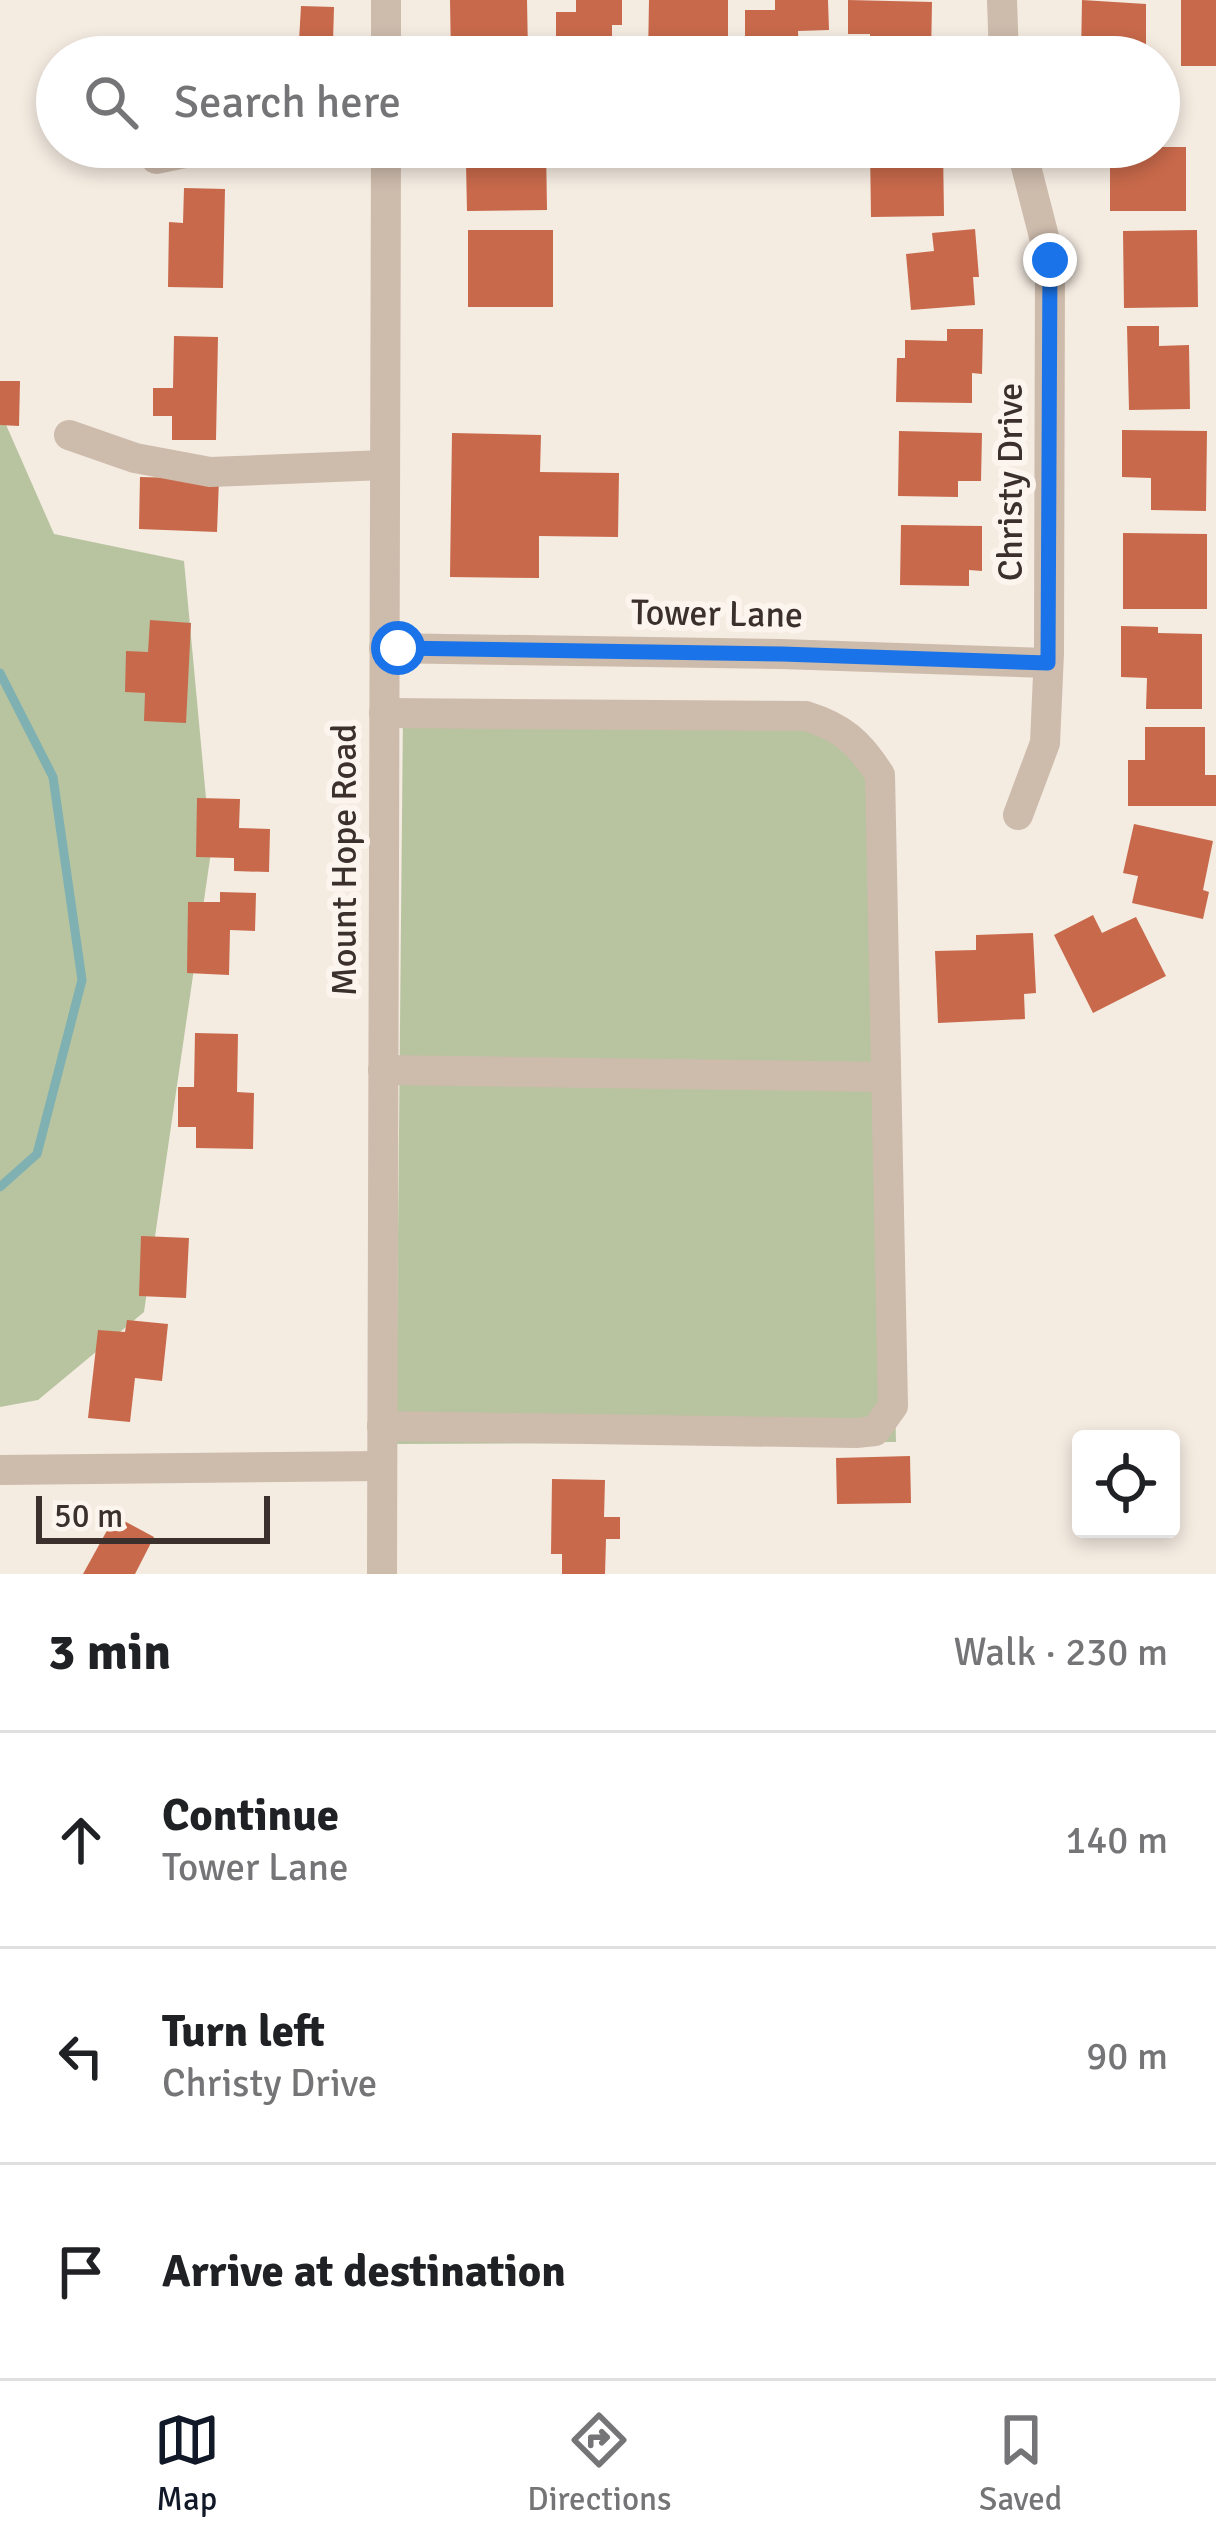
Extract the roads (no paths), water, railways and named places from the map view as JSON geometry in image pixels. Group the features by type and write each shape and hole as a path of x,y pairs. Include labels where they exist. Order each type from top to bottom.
{"street":[{"path":"386,0 386,36"},
{"path":"1002,0 1003,36"},
{"name":"Mount Hope Road","path":"382,1574 386,168"},
{"name":"Christy Drive","path":"1018,815 1045,743 1048,663 1050,260 1026,168"},
{"path":"69,435 135,458 210,472 385,465"},
{"name":"Tower Lane","path":"384,648 1048,663"},
{"path":"382,1426 875,1431 892,1406 880,775 860,744 831,724 806,716 384,713"},
{"path":"383,1070 886,1077"},
{"path":"0,1470 382,1466"}],"waterway":[{"path":"0,673 53,777 82,980 37,1154 0,1187"}]}
